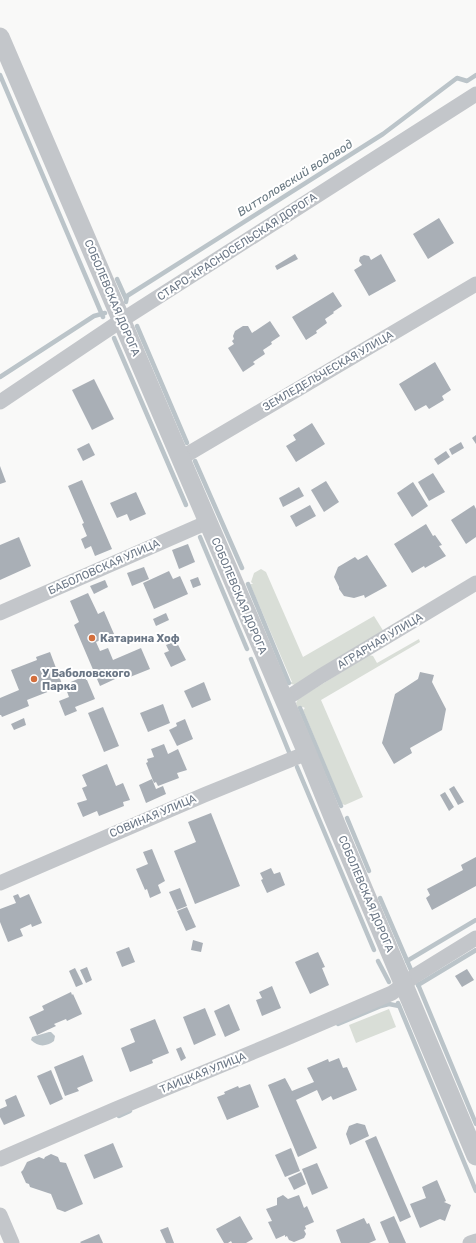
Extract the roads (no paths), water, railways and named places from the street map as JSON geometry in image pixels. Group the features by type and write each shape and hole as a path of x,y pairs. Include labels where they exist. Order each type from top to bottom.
{"street":[{"name":"СОБОЛЕВСКАЯ ДОРОГА","path":"0,37 307,753 476,1156"},
{"name":"СТАРО-КРАСНОСЕЛЬСКАЯ ДОРОГА","path":"0,402 122,320 476,94"},
{"name":"ЗЕМЛЕДЕЛЬЧЕСКАЯ УЛИЦА","path":"181,458 476,284"},
{"name":"БАБОЛОВСКАЯ УЛИЦА","path":"0,613 208,522"},
{"name":"АГРАРНАЯ УЛИЦА","path":"284,700 476,583"},
{"name":"СОВИНАЯ УЛИЦА","path":"0,883 197,798 307,753"},
{"name":"ТАИЦКАЯ УЛИЦА","path":"0,1159 282,1040 404,984 476,938"},
{"path":"0,1215 12,1243"},
{"path":"470,1243 476,1241"}],"waterway":[{"path":"0,75 103,317"},
{"name":"Виттоловский водовод","path":"126,302 127,296 383,134 457,78 467,81 476,75"},
{"path":"117,279 126,299"},
{"name":"Виттоловский водовод","path":"0,377 94,316 105,313"},
{"path":"137,326 187,443"},
{"path":"114,338 186,505"},
{"path":"195,461 242,568"},
{"path":"200,537 247,649"},
{"path":"248,584 289,683"},
{"path":"251,659 289,752"},
{"path":"300,708 341,806"},
{"path":"297,767 374,950"},
{"path":"347,818 369,871"},
{"path":"380,898 411,970"},
{"path":"407,961 476,920"},
{"path":"418,985 476,950"},
{"path":"378,961 389,982"},
{"path":"417,982 476,1124"},
{"path":"398,1003 476,1191"},
{"path":"338,1024 381,1006 389,1004 399,1006"},
{"path":"119,1116 130,1111"}],"place":[{"name":"Катарина Хоф","path":"92,638"},
{"name":"У Баболовского Парка","path":"34,679"}]}
